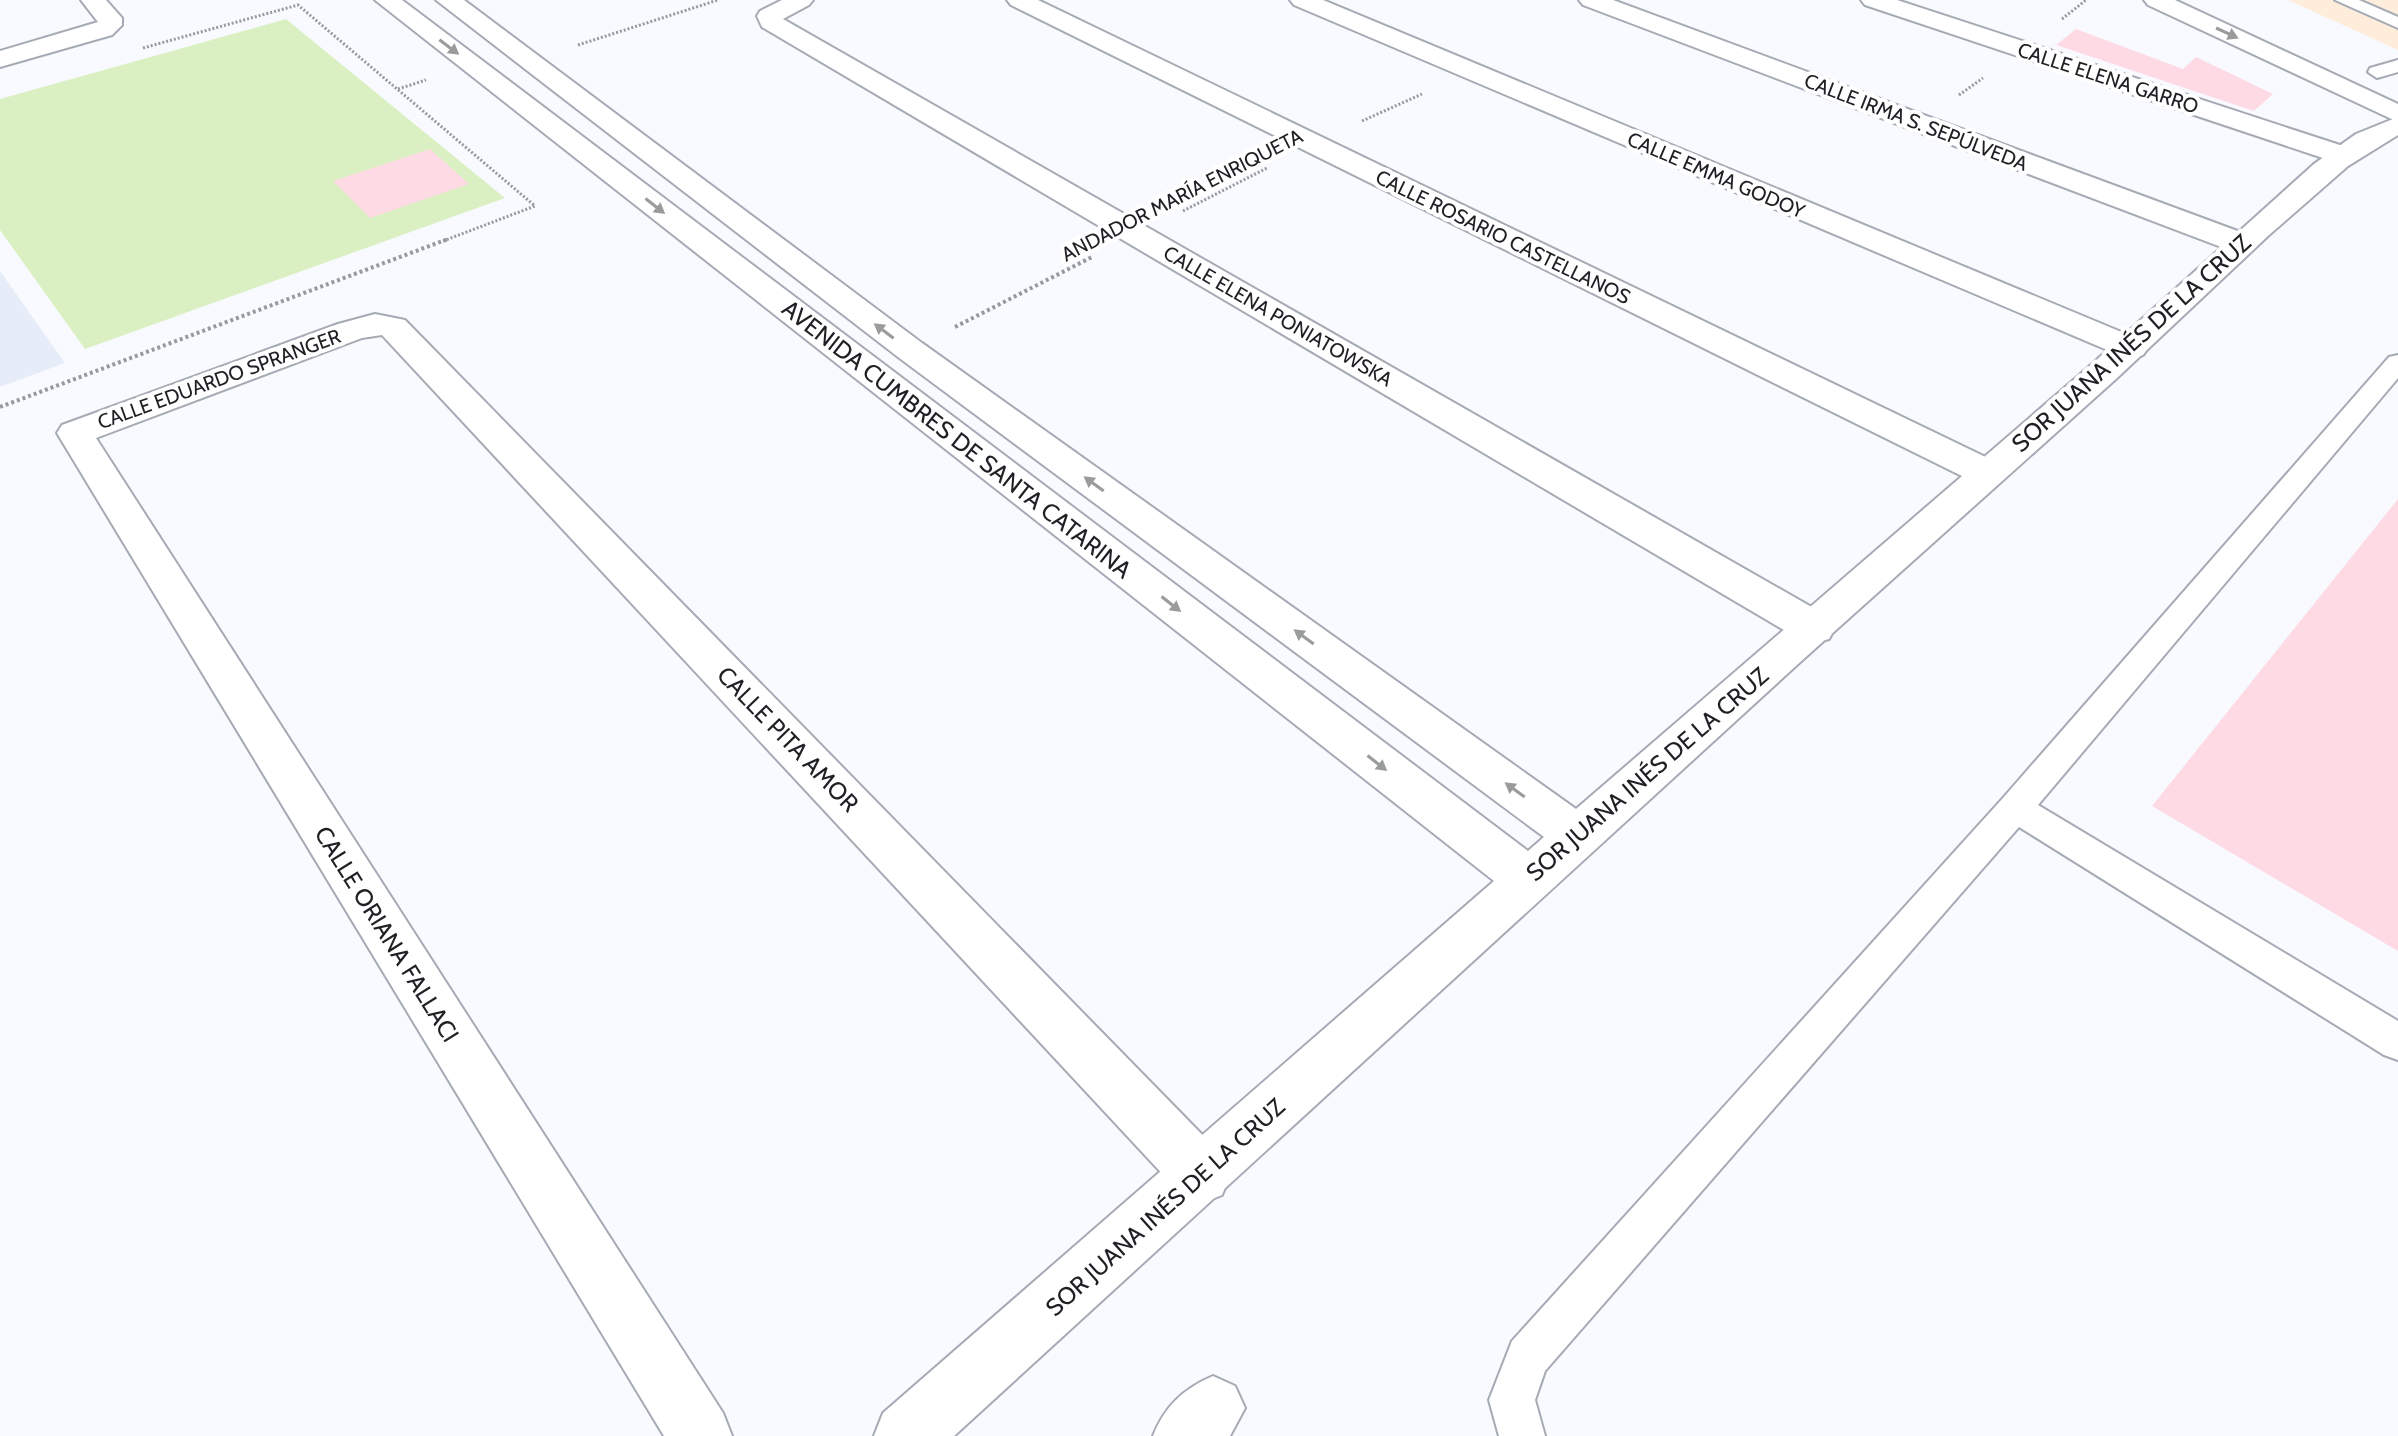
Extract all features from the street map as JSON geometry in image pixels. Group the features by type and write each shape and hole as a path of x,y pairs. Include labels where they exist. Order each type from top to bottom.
{"street":[{"name":"AVENIDA CUMBRES DE SANTA CATARINA","path":"387,0 1528,879"},
{"name":"AVENIDA CUMBRES DE SANTA CATARINA","path":"448,0 910,350 1578,836"},
{"name":"CALLE ROSARIO CASTELLANOS","path":"1019,0 1987,473"},
{"name":"CALLE EMMA GODOY","path":"1302,0 2131,348"},
{"name":"CALLE IRMA S. SEPÚLVEDA","path":"1591,0 2240,243"},
{"name":"CALLE ELENA GARRO","path":"1873,0 2342,155"},
{"path":"2156,0 2398,114"},
{"name":"CALLE ELENA PONIATOWSKA","path":"797,1 769,16 771,22 1814,628"},
{"path":"0,59 89,35 110,25 102,9"},
{"path":"2349,59 2391,74"},
{"path":"492,81 539,66"},
{"name":"SOR JUANA INÉS DE LA CRUZ","path":"906,1436 1202,1175 1528,879 2131,348 2240,243 2342,155 2376,133 2398,125"},
{"name":"CALLE PITA AMOR","path":"363,327 375,324 393,327 403,335 1202,1175"},
{"name":"CALLE EDUARDO SPRANGER","path":"75,433 363,327"},
{"name":"CALLE ORIANA FALLACI","path":"75,433 700,1436"}],"lane":[{"path":"2344,0 2398,23"},
{"path":"1522,1436 1512,1400 1528,1357 2015,808 2398,362"},
{"path":"2015,808 2398,1042"}],"path":[{"path":"0,407 535,206 298,5 134,50"},
{"name":"ANDADOR MARÍA ENRIQUETA","path":"910,350 1313,144 1470,72"}],"shaded area":[{"path":"2288,0 2398,0 2398,50"},
{"path":"0,271 65,363 0,387"}],"green space":[{"path":"286,19 505,198 85,349 0,230 0,99"}],"building":[{"path":"2076,29 2183,69 2196,57 2273,94 2254,111 2056,45"},
{"path":"430,149 469,184 370,218 333,181"},
{"path":"2398,499 2398,951 2152,806"}]}
